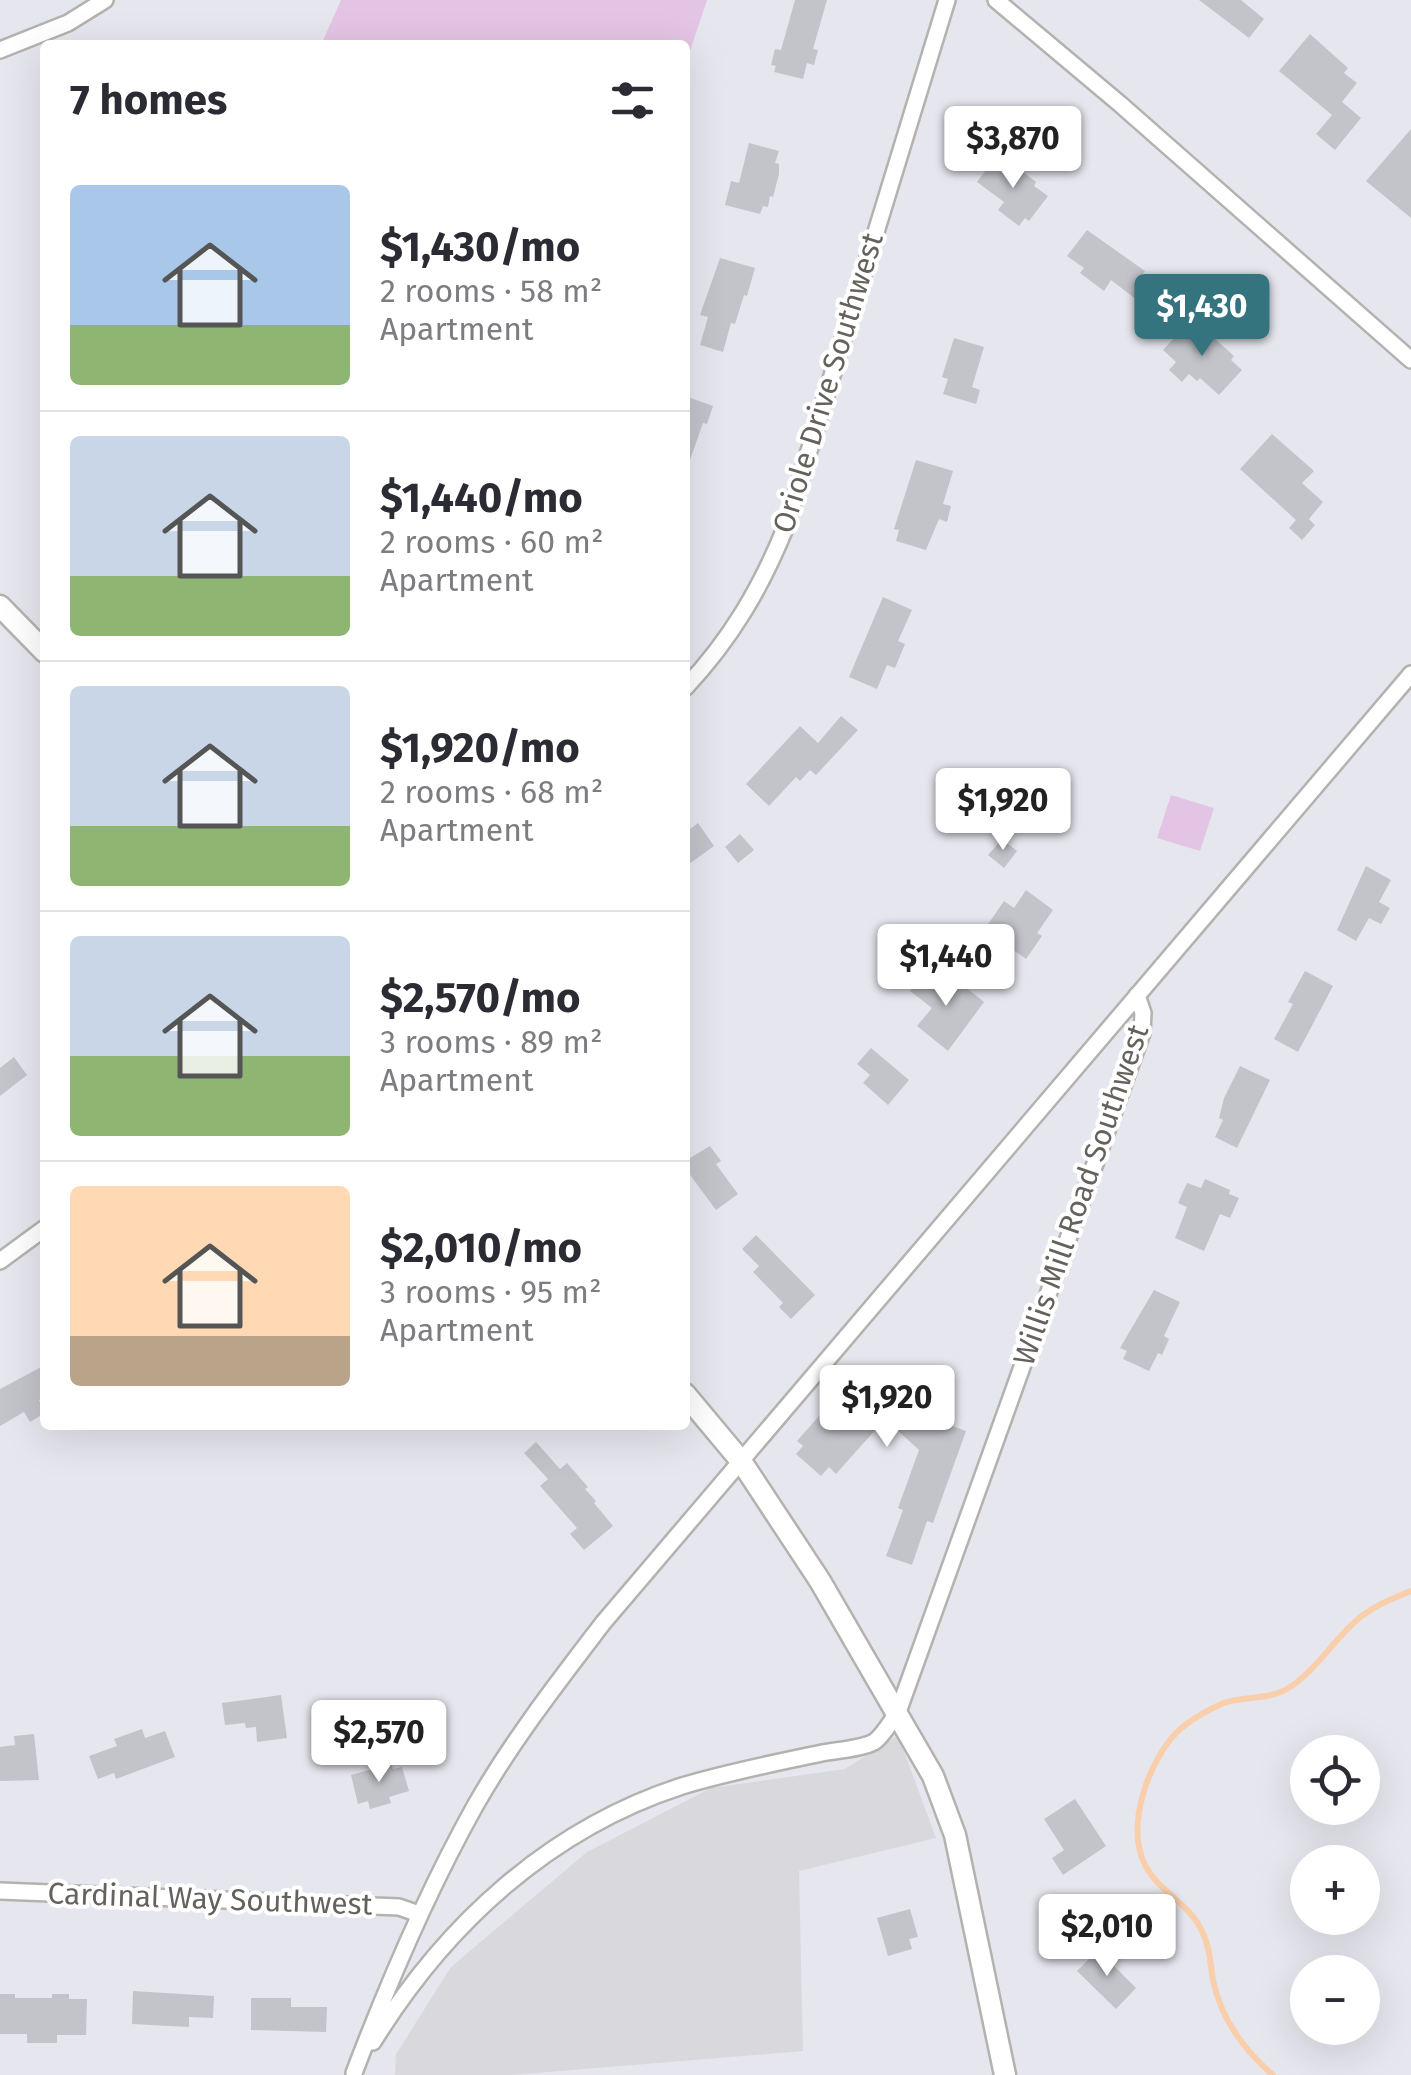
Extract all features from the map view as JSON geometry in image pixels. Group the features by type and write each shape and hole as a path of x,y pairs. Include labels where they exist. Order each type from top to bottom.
{"street":[{"path":"0,50 68,23 105,0"},
{"name":"Oriole Drive Southwest","path":"690,683 715,656 747,610 786,526 946,0"},
{"path":"996,0 1411,360"},
{"path":"3,614 40,647"},
{"name":"Willis Mill Road Southwest","path":"354,2074 400,1999 447,1939 502,1886 564,1842 620,1811 679,1787 874,1742 898,1712 1142,1033 1143,1013 1138,995 1411,674"},
{"path":"354,2074 418,1914 477,1804 545,1698 603,1623 1138,995"},
{"path":"0,1262 40,1232"},
{"path":"690,1400 741,1461 820,1580 933,1776 956,1836 1005,2075"},
{"name":"Cardinal Way Southwest","path":"0,1890 399,1907 418,1914"}],"shaded area":[{"path":"341,0 707,0 690,51 690,40 323,40"},
{"path":"1171,795 1214,808 1200,851 1157,838"},
{"path":"898,1735 936,1838 799,1871 803,2051 512,2075 395,2075 396,2054 451,1967 587,1852 711,1788 845,1769"}],"building":[{"path":"795,0 827,0 813,49 818,50 814,65 807,63 803,79 774,72 776,66 771,65 775,49 781,50"},
{"path":"1199,0 1241,0 1264,19 1249,38"},
{"path":"1310,34 1348,68 1344,73 1357,83 1342,102 1361,118 1335,150 1316,134 1332,115 1279,71"},
{"path":"1411,129 1411,218 1366,181"},
{"path":"749,143 779,151 773,197 760,214 725,205 731,181 739,183"},
{"path":"995,158 1012,171 1015,166 1048,196 1029,221 1025,218 1019,226 998,210 1004,202 977,182"},
{"path":"1087,230 1145,271 1142,275 1155,284 1141,303 1111,280 1104,291 1080,273 1084,268 1067,256"},
{"path":"720,258 755,268 723,352 700,345 708,317 700,315"},
{"path":"1187,324 1197,334 1203,328 1234,356 1231,360 1242,370 1219,395 1200,378 1197,381 1189,374 1182,382 1169,370 1176,362 1163,350"},
{"path":"954,338 984,347 972,387 980,390 976,404 943,394 948,379 942,377"},
{"path":"690,398 713,406 707,424 703,423 690,460"},
{"path":"1272,434 1314,471 1302,483 1323,502 1309,519 1315,525 1302,540 1289,528 1296,520 1240,469"},
{"path":"916,460 953,471 943,504 951,506 947,522 939,519 926,550 896,541 899,530 894,529"},
{"path":"883,597 912,610 898,641 905,644 895,668 887,665 877,689 849,677"},
{"path":"841,716 858,730 816,775 810,770 800,781 796,777 769,806 746,784 800,726 818,743"},
{"path":"698,823 714,846 690,863 690,829"},
{"path":"740,834 754,850 738,863 725,847"},
{"path":"1002,839 1017,851 1004,868 988,855"},
{"path":"1366,866 1391,880 1379,902 1390,908 1381,924 1369,918 1356,941 1337,930"},
{"path":"1026,890 1053,910 1026,959 984,930 1004,901 1014,908"},
{"path":"926,971 949,989 957,980 984,1002 948,1051 917,1026 932,1008 910,991"},
{"path":"1305,971 1333,986 1298,1052 1274,1039"},
{"path":"871,1048 909,1080 888,1105 863,1083 870,1075 857,1064"},
{"path":"14,1057 27,1075 0,1096 0,1068"},
{"path":"1240,1066 1270,1080 1237,1148 1215,1137 1223,1120 1219,1118 1224,1098"},
{"path":"710,1146 721,1161 716,1164 738,1194 716,1210 690,1175 690,1158"},
{"path":"1205,1179 1239,1198 1230,1218 1220,1214 1204,1251 1175,1238 1187,1207 1178,1203 1187,1183 1201,1188"},
{"path":"756,1235 815,1295 791,1319 779,1307 783,1303 753,1272 759,1266 742,1249"},
{"path":"1154,1290 1180,1302 1164,1336 1169,1339 1162,1355 1158,1353 1149,1371 1123,1359 1127,1351 1120,1348"},
{"path":"864,1365 936,1420 966,1431 933,1523 927,1521 912,1565 886,1556 919,1450 885,1419 836,1474 829,1467 821,1476 796,1454 803,1446 797,1441"},
{"path":"40,1368 40,1416 30,1422 24,1412 0,1426 0,1389"},
{"path":"536,1442 560,1469 567,1463 613,1526 584,1550 570,1534 577,1528 540,1486 548,1479 524,1453"},
{"path":"281,1695 287,1738 257,1742 256,1727 246,1728 245,1723 225,1725 222,1703"},
{"path":"142,1729 145,1738 165,1731 175,1757 116,1779 114,1773 98,1779 89,1756 117,1746 114,1739"},
{"path":"34,1734 39,1780 0,1781 0,1747 15,1745 14,1736"},
{"path":"391,1764 393,1769 402,1767 409,1791 389,1797 391,1803 370,1809 368,1801 358,1804 351,1775"},
{"path":"1075,1799 1106,1846 1063,1875 1052,1858 1064,1850 1044,1819"},
{"path":"910,1909 918,1937 909,1939 912,1949 888,1956 877,1918"},
{"path":"1098,1950 1136,1988 1116,2009 1077,1971"},
{"path":"133,1991 214,1996 213,2018 189,2017 189,2027 132,2024"},
{"path":"0,1994 52,1998 52,1994 69,1994 69,1999 87,1999 86,2035 57,2035 57,2043 27,2043 27,2034 0,2034"},
{"path":"251,1998 291,1998 291,2007 327,2007 326,2032 251,2030"}],"waterway":[{"path":"1273,2075 1243,2044 1228,2021 1201,1929 1146,1867 1138,1834 1142,1797 1156,1762 1186,1724 1221,1704 1287,1689 1363,1615 1411,1591"}]}
